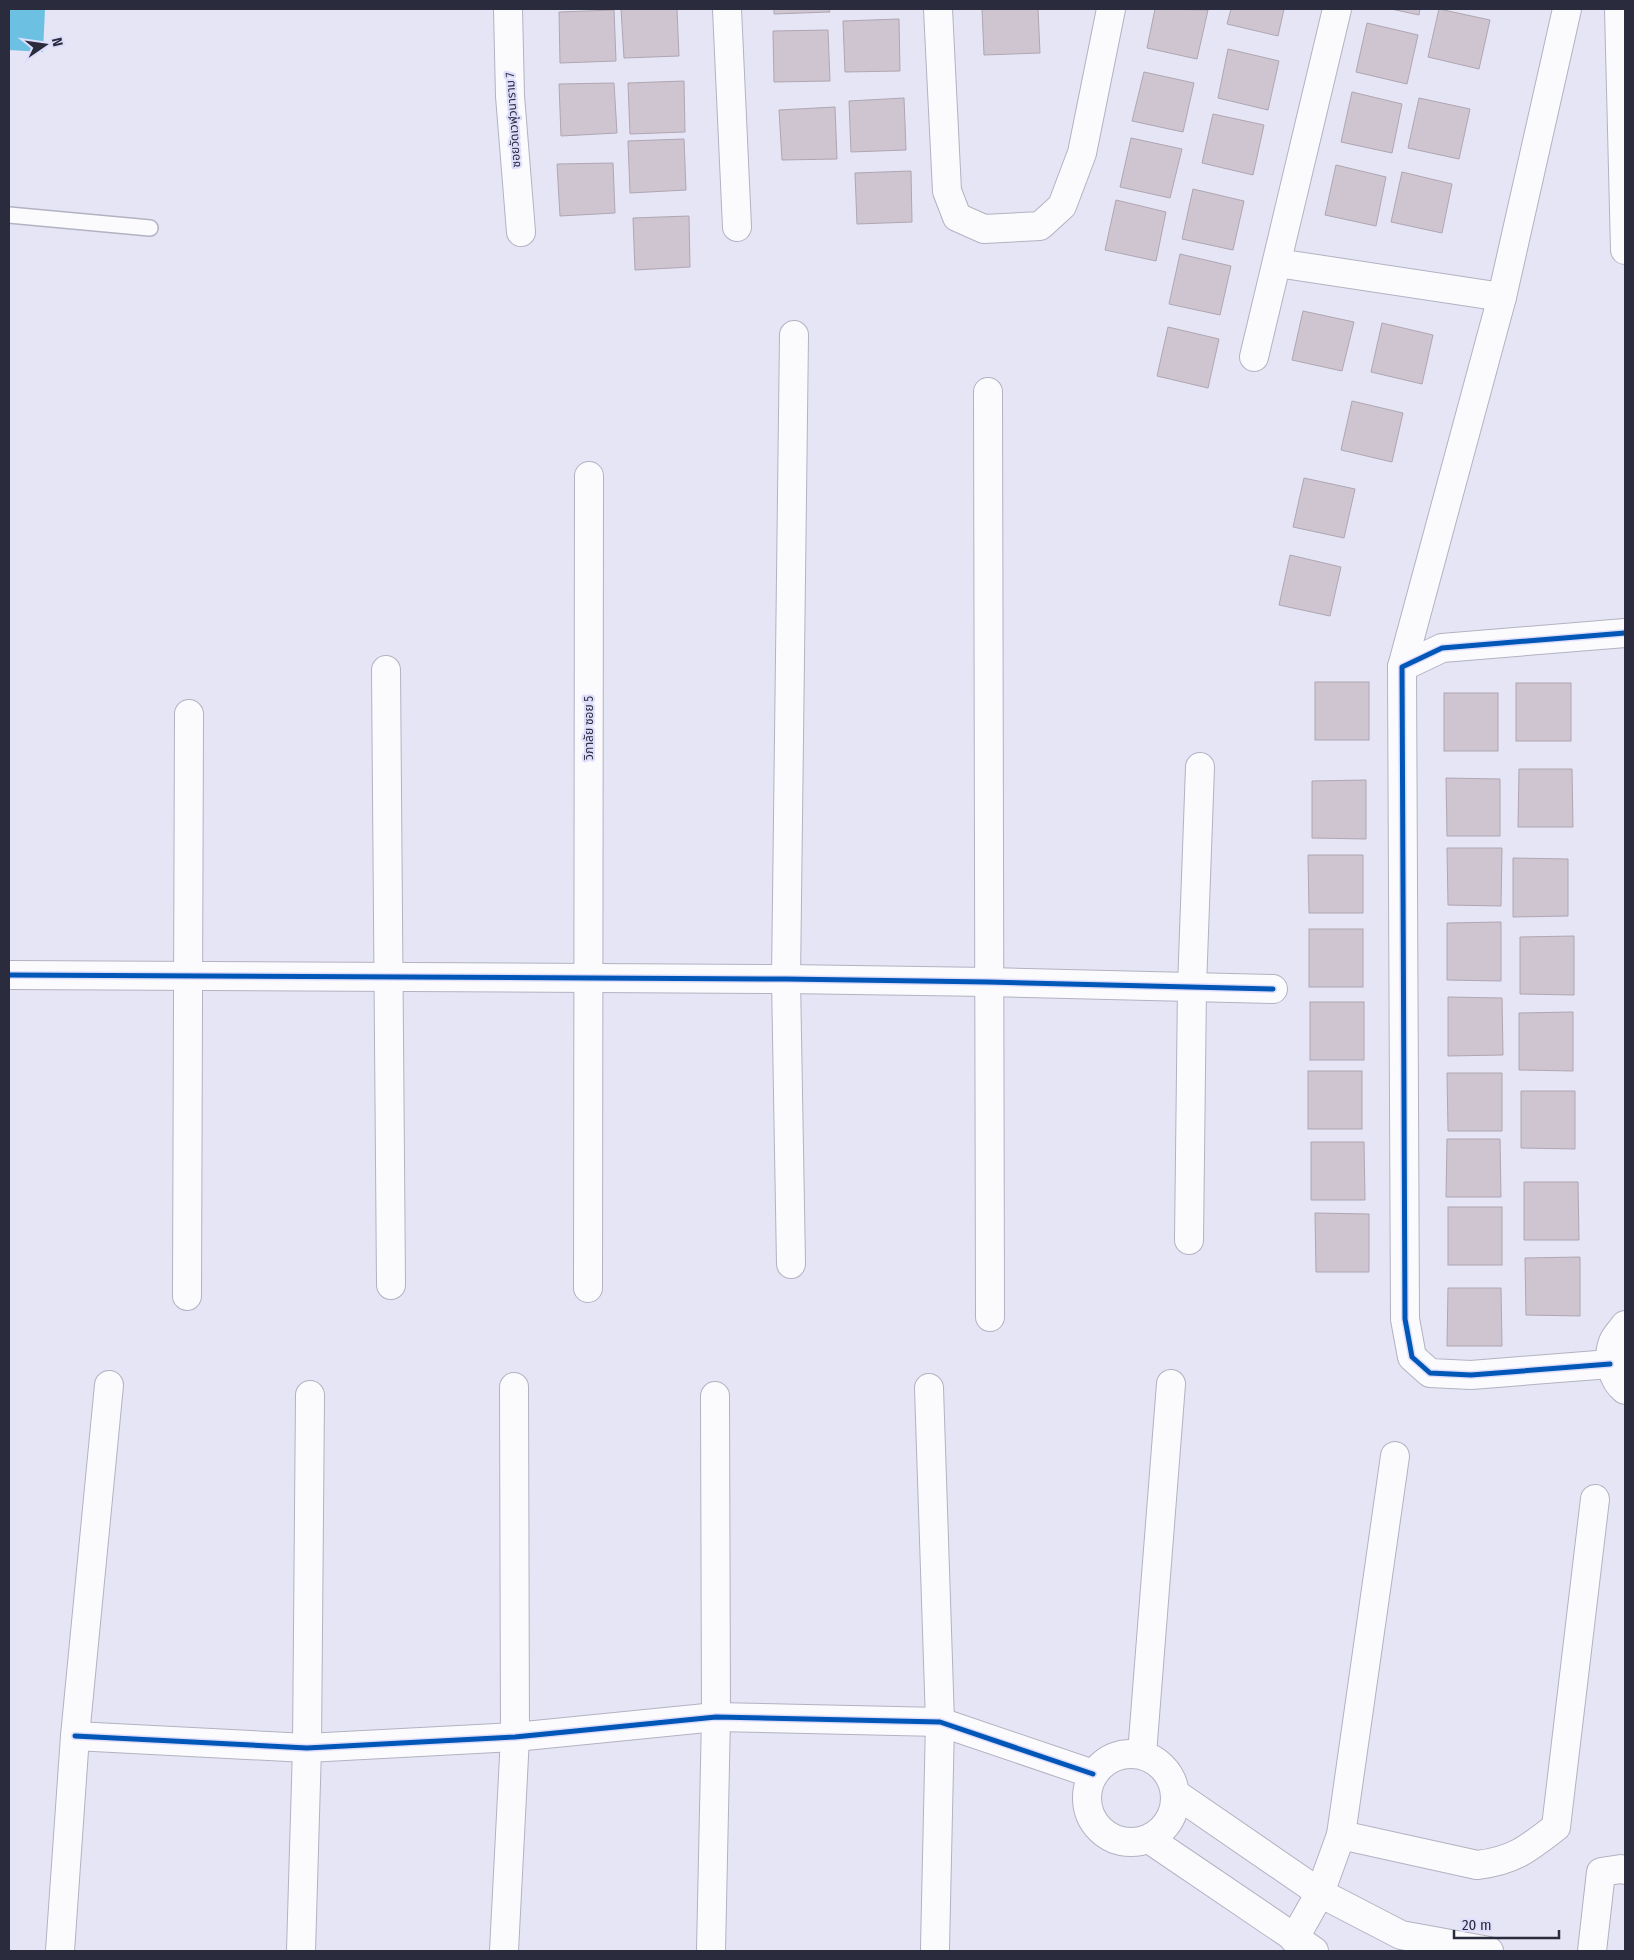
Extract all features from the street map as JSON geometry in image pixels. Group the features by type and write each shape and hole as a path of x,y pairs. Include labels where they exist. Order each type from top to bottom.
{"street":[{"name":"ซอยวัดเวฬุวนาราม 7","path":"508,9 510,96 521,232"},
{"path":"727,9 737,227"},
{"path":"938,9 947,191 957,217 984,229 1040,226 1062,206 1082,153 1112,9"},
{"path":"1254,357 1337,9"},
{"path":"1567,9 1502,297 1402,666 1405,1319 1412,1357 1430,1373 1471,1375 1610,1364"},
{"path":"1619,9 1625,250"},
{"path":"1277,263 1502,297"},
{"path":"791,1264 786,980 794,335"},
{"path":"988,392 990,1317"},
{"name":"วิภาลัย ซอย 5","path":"588,1288 589,476"},
{"path":"1402,666 1442,648 1625,633"},
{"path":"386,670 391,1285"},
{"path":"187,1296 189,714"},
{"path":"1189,1240 1192,986 1200,767"},
{"path":"9,975 988,982 1273,989"},
{"path":"1625,1325 1613,1341 1610,1364 1620,1386 1625,1390"},
{"path":"1142,1754 1171,1384"},
{"path":"60,1951 76,1736 109,1385"},
{"path":"504,1951 516,1737 514,1387"},
{"path":"929,1388 940,1722 935,1948"},
{"path":"301,1951 307,1748 310,1395"},
{"path":"711,1951 716,1717 715,1396"},
{"path":"1149,1839 1304,1945 1341,1835 1395,1456"},
{"path":"1341,1835 1477,1865 1497,1863 1517,1855 1533,1846 1556,1827 1596,1499"},
{"path":"76,1736 307,1748 516,1737 716,1717 940,1722 1093,1774"},
{"path":"1128,1753 1142,1754 1154,1760 1165,1768 1172,1780 1176,1794 1175,1808 1170,1821 1161,1832 1149,1839 1135,1842 1121,1841 1109,1836 1098,1827 1090,1815 1087,1801 1088,1788 1093,1774 1102,1764 1114,1756 1128,1753"},
{"path":"1176,1794 1320,1893 1398,1943 1489,1951"},
{"path":"1592,1951 1601,1872 1621,1868 1625,1870"}],"lane":[{"path":"9,215 150,228"}],"water":[{"path":"9,9 45,9 43,52 9,50"}],"building":[{"path":"621,9 677,9 679,56 624,58"},
{"path":"774,9 829,9 830,12 774,14"},
{"path":"982,9 1038,9 1040,53 984,55"},
{"path":"1155,9 1208,10 1197,59 1147,48"},
{"path":"1231,9 1284,9 1278,36 1227,24"},
{"path":"1391,9 1420,9 1419,15"},
{"path":"1439,9 1490,20 1479,69 1428,57"},
{"path":"614,10 616,61 560,63 559,12"},
{"path":"899,19 900,71 845,72 843,21"},
{"path":"1367,23 1418,35 1407,84 1356,72"},
{"path":"828,30 830,81 774,82 773,31"},
{"path":"1228,49 1279,61 1268,110 1218,98"},
{"path":"1144,72 1194,83 1183,132 1132,121"},
{"path":"684,81 685,132 630,134 628,83"},
{"path":"614,83 617,133 561,136 559,84"},
{"path":"1352,92 1402,104 1392,153 1341,142"},
{"path":"904,98 906,150 851,152 849,101"},
{"path":"1419,98 1470,109 1459,159 1408,148"},
{"path":"835,107 837,159 782,160 779,110"},
{"path":"1213,114 1264,125 1253,175 1202,163"},
{"path":"1131,138 1182,149 1170,198 1120,187"},
{"path":"684,139 686,190 630,193 628,141"},
{"path":"613,163 615,213 560,216 557,164"},
{"path":"1336,165 1386,177 1376,226 1325,215"},
{"path":"911,171 912,222 857,224 855,173"},
{"path":"1402,172 1452,184 1442,233 1391,222"},
{"path":"1193,189 1244,201 1233,250 1182,239"},
{"path":"1116,200 1166,212 1156,261 1105,250"},
{"path":"689,216 690,267 635,270 633,218"},
{"path":"1180,254 1231,266 1220,315 1169,304"},
{"path":"1303,311 1354,322 1342,371 1292,360"},
{"path":"1382,323 1433,335 1422,384 1371,372"},
{"path":"1168,327 1219,339 1208,388 1157,376"},
{"path":"1352,401 1403,413 1392,462 1341,450"},
{"path":"1304,478 1355,489 1344,538 1293,527"},
{"path":"1290,555 1341,567 1330,616 1279,605"},
{"path":"1315,682 1369,682 1369,740 1315,740"},
{"path":"1516,683 1571,683 1571,741 1516,741"},
{"path":"1444,693 1498,693 1498,751 1444,751"},
{"path":"1519,769 1572,769 1573,827 1518,827"},
{"path":"1446,778 1500,779 1500,836 1447,836"},
{"path":"1366,780 1366,839 1312,838 1312,781"},
{"path":"1447,848 1502,848 1501,906 1448,905"},
{"path":"1308,855 1363,855 1363,913 1309,913"},
{"path":"1513,858 1568,859 1568,916 1513,917"},
{"path":"1501,922 1501,981 1447,980 1447,923"},
{"path":"1309,929 1363,929 1363,987 1309,987"},
{"path":"1574,936 1574,995 1520,994 1520,937"},
{"path":"1448,997 1502,998 1503,1055 1448,1056"},
{"path":"1310,1002 1364,1002 1364,1060 1310,1060"},
{"path":"1573,1012 1573,1071 1519,1070 1519,1013"},
{"path":"1308,1071 1362,1071 1362,1129 1308,1129"},
{"path":"1447,1073 1502,1073 1502,1131 1448,1131"},
{"path":"1521,1091 1575,1091 1575,1149 1521,1148"},
{"path":"1447,1139 1500,1139 1501,1197 1446,1197"},
{"path":"1311,1142 1364,1142 1365,1200 1311,1200"},
{"path":"1524,1182 1578,1182 1579,1240 1524,1240"},
{"path":"1448,1207 1502,1207 1502,1265 1448,1265"},
{"path":"1315,1213 1369,1214 1369,1272 1316,1272"},
{"path":"1580,1257 1580,1316 1526,1315 1525,1258"},
{"path":"1448,1288 1501,1288 1502,1346 1447,1346"}],"cycle path":[{"path":"1610,1364 1471,1375 1430,1373 1412,1357 1405,1319 1402,667 1442,648 1625,633"},
{"path":"9,975 786,979 1273,989"},
{"path":"75,1736 307,1748 515,1737 716,1717 940,1722 1093,1774"}]}
